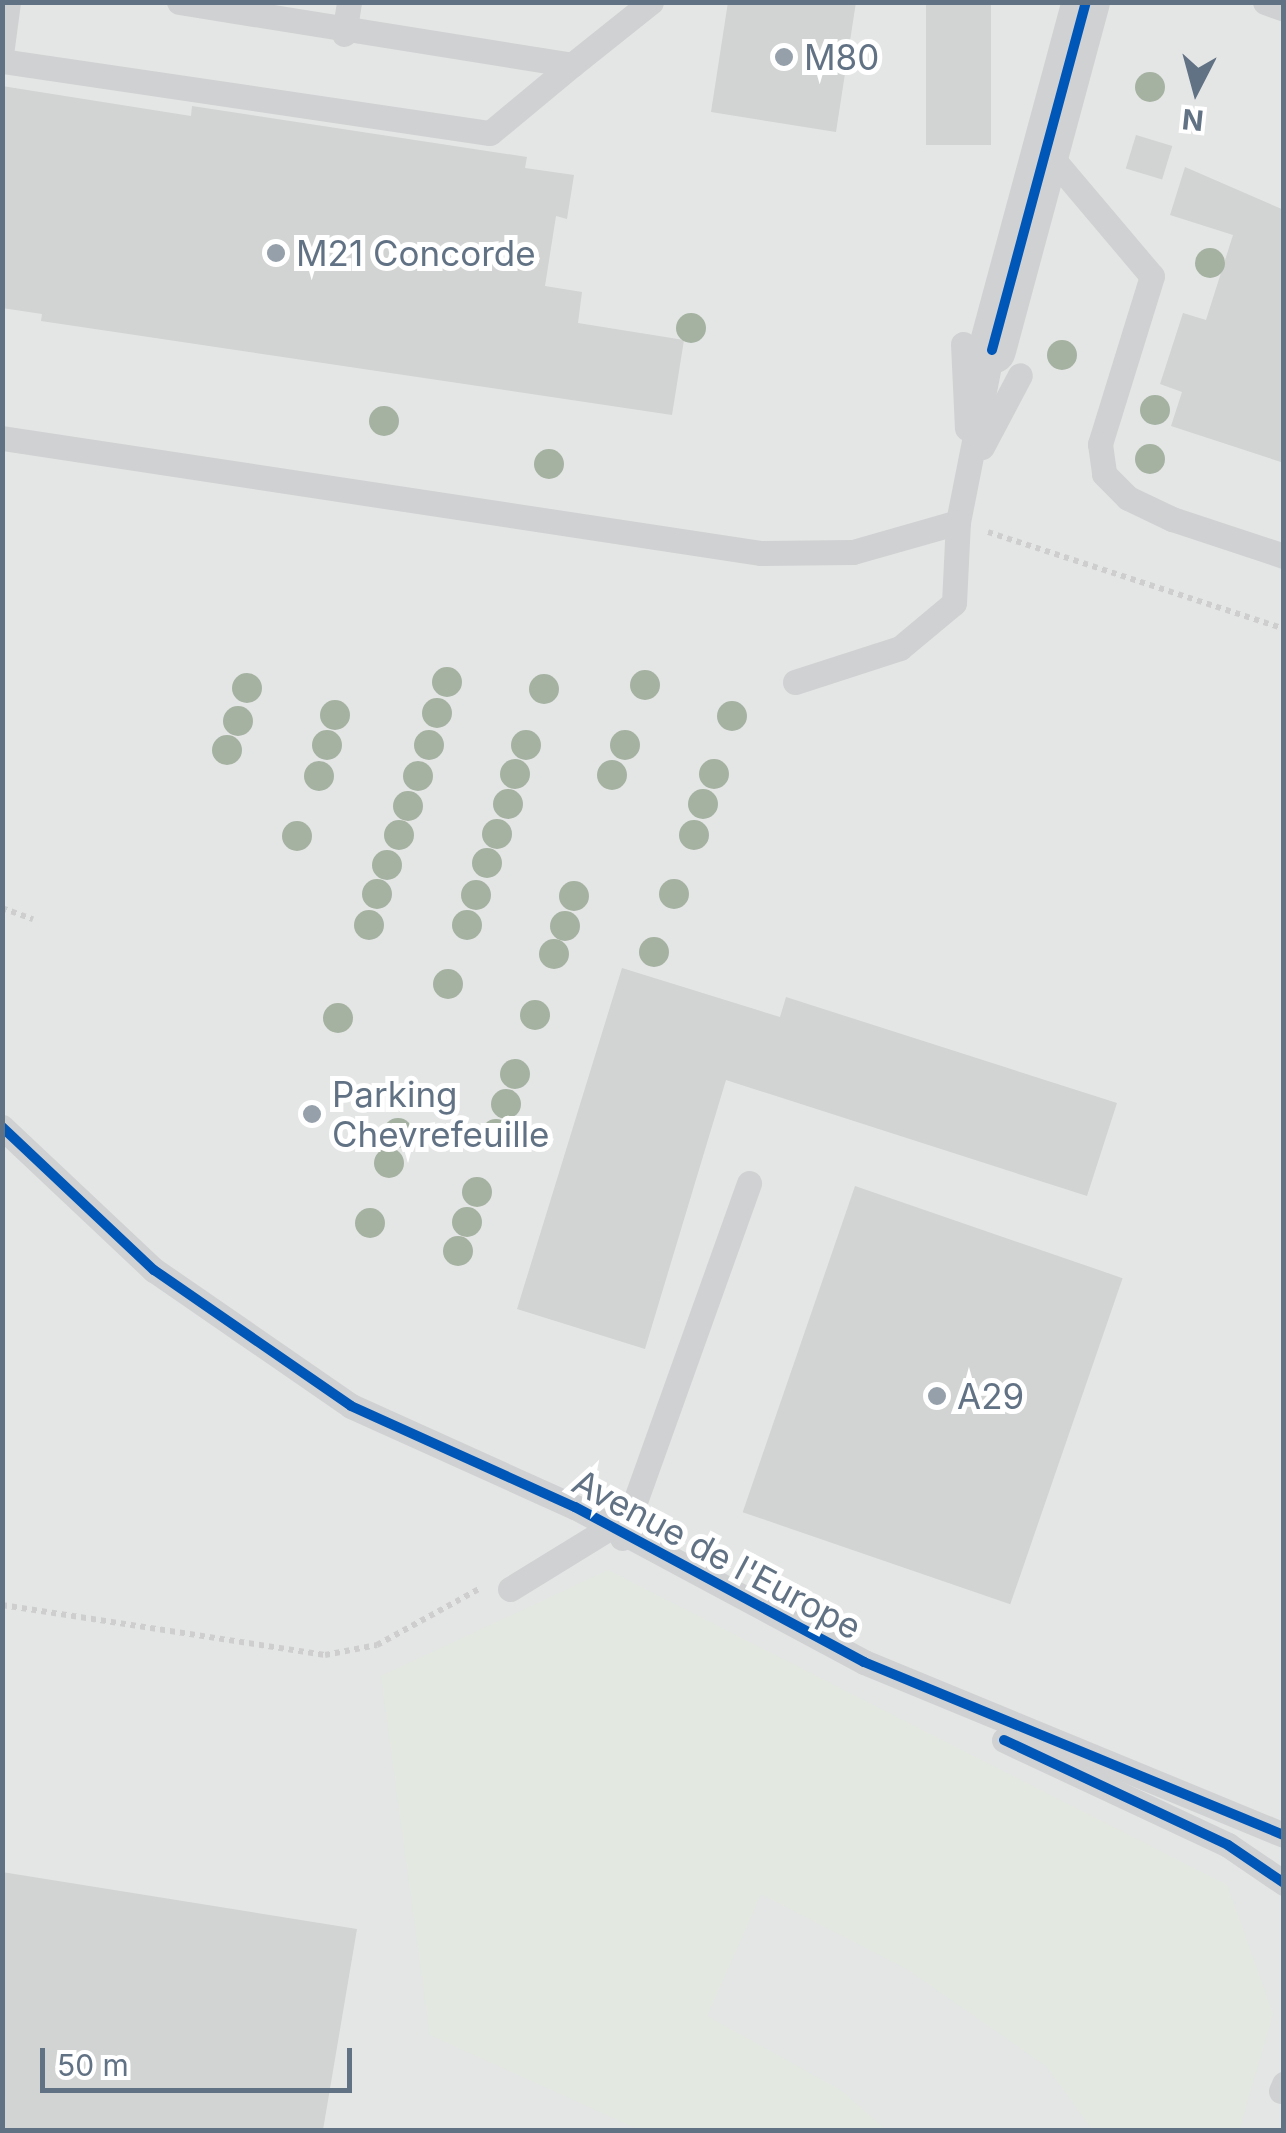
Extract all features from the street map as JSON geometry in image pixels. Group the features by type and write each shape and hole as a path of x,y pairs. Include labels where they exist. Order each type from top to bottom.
{"street":[{"path":"992,356 1025,208 1086,2"},
{"path":"992,356 1025,208"}],"lane":[{"path":"2,47 8,2"},
{"path":"179,2 344,34 572,65"},
{"path":"344,34 348,2"},
{"path":"2,61 490,133 651,2"},
{"path":"1265,2 1284,9"},
{"path":"1042,146 1152,276 1100,444 1104,474 1128,498 1172,519 1284,556"},
{"path":"968,474 992,356"},
{"path":"795,682 900,648 954,603 958,522 992,356"},
{"path":"2,438 761,553 853,552 958,522"},
{"name":"Avenue de l'Europe","path":"2,1127 101,1226 298,1374 864,1662"},
{"path":"501,1586 614,1534 749,1183"},
{"path":"864,1662 1284,1836"},
{"path":"864,1662 955,1717 1228,1845 1284,1883"}],"path":[{"path":"958,522 1284,629"},
{"path":"2,908 33,919"},
{"path":"2,1605 325,1655 376,1645 501,1586"}],"shaded area":[{"path":"2,3 1283,3 1283,2130 2,2130"},
{"path":"608,1570 1227,1885 1273,2014 1239,2130 1093,2130 1046,2066 907,1969 761,1894 707,2016 842,2091 886,2130 640,2130 430,2035 381,1676"}],"building":[{"name":"M80","path":"728,2 856,2 836,132 711,112"},
{"name":"M80","path":"926,2 991,2 991,145 926,145"},
{"name":"M21 Concorde","path":"2,86 191,116 192,106 527,157 525,168 574,175 567,219 556,216 545,286 582,292 578,323 684,340 672,415 41,321 42,314 2,308"},
{"path":"1136,135 1172,146 1162,180 1126,168"},
{"path":"1185,167 1284,210 1284,463 1171,426 1182,392 1160,384 1183,313 1206,320 1233,235 1170,215"},
{"path":"622,968 780,1017 786,997 1117,1103 1087,1196 726,1080 645,1349 517,1309"},
{"name":"A29","path":"855,1186 1123,1278 1010,1604 743,1512"},
{"path":"2,1872 357,1929 323,2130 2,2130"}],"cycle path":[{"path":"992,350 1086,2"},
{"path":"2,1127 154,1270 351,1406 575,1507 864,1662 1284,1835"},
{"path":"1004,1740 1228,1845 1284,1883"}],"place":[{"name":"M80","path":"784,57"},
{"name":"M21 Concorde","path":"276,253"},
{"name":"Parking Chevrefeuille","path":"312,1114"},
{"name":"A29","path":"937,1396"}]}
